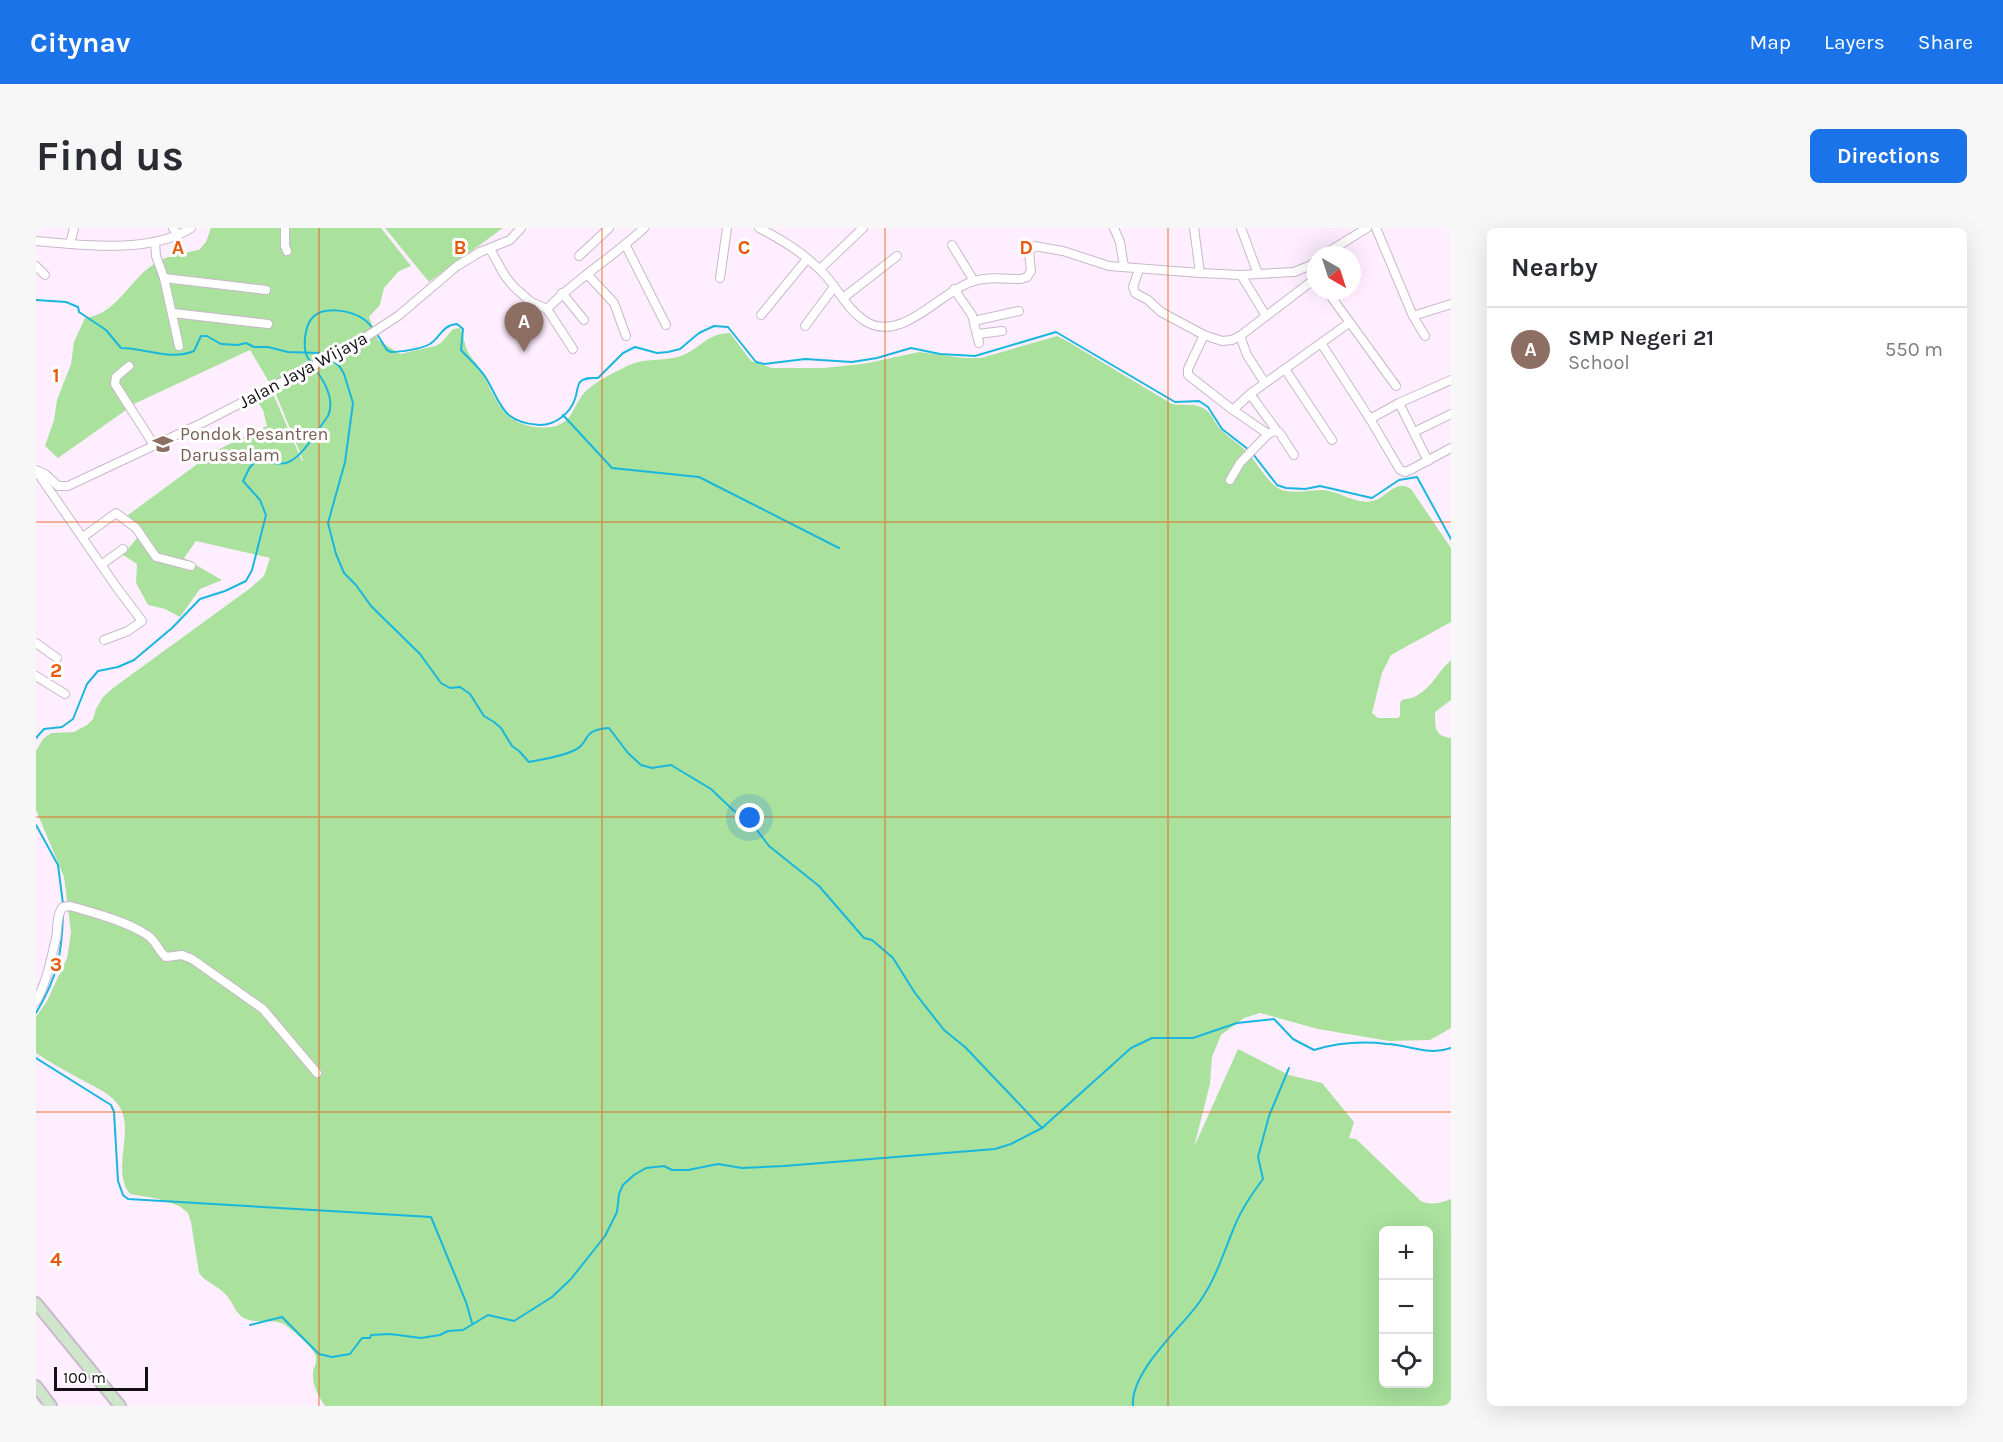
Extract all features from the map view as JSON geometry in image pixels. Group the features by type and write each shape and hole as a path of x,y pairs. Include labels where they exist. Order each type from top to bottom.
{"street":[{"path":"70,244 74,228"},
{"path":"173,228 178,236"},
{"path":"36,241 70,244 155,243 178,236 191,228"},
{"path":"285,228 287,251"},
{"name":"Jalan Jaya Wijaya","path":"36,470 45,474 58,486 68,486 154,446 332,357 370,335 423,296 457,266 474,255 510,240 521,228"},
{"path":"579,256 609,228"},
{"path":"547,309 562,293 626,246 644,228"},
{"path":"720,278 727,228"},
{"path":"820,269 864,228"},
{"path":"1106,228 1115,230 1120,242 1124,267"},
{"path":"1194,228 1200,273"},
{"path":"1241,228 1258,274"},
{"path":"1338,246 1367,228"},
{"path":"1376,228 1413,316 1425,336"},
{"path":"764,229 820,269 852,310 864,320 880,326 906,322 918,316 954,289 974,281 1028,277 1029,252 1038,246 1064,251 1109,266 1139,269 1258,274 1294,272 1307,266"},
{"path":"155,243 156,256 173,313 179,346"},
{"path":"952,245 974,281"},
{"path":"626,246 666,325"},
{"path":"490,249 514,287 531,302 547,309 573,349"},
{"path":"843,298 897,256"},
{"path":"761,315 807,259"},
{"path":"36,266 45,274"},
{"path":"1139,269 1133,287 1134,292 1148,300 1161,312 1204,335 1222,341 1240,336 1307,284"},
{"path":"587,274 614,303 626,336"},
{"path":"1241,274 1266,316"},
{"path":"164,278 266,290"},
{"path":"805,326 834,287"},
{"path":"954,289 974,321 978,338 1002,331"},
{"path":"562,293 584,321"},
{"path":"1333,300 1396,386"},
{"path":"1413,316 1451,304"},
{"path":"974,321 1019,311"},
{"path":"173,313 267,324"},
{"path":"1233,410 1250,394 1349,322"},
{"path":"1204,335 1188,374 1268,434"},
{"path":"1240,336 1246,355 1265,383"},
{"path":"1321,343 1371,418 1400,470 1405,472 1410,470 1451,448"},
{"path":"129,366 116,376 115,384 154,446"},
{"path":"1285,369 1332,440"},
{"path":"1371,418 1451,380"},
{"path":"1250,394 1294,455"},
{"path":"1399,403 1428,461"},
{"path":"1414,432 1451,414"},
{"path":"1230,480 1240,463 1268,434 1277,431"},
{"path":"36,470 141,621 128,631 104,640"},
{"path":"83,537 116,513 136,528 156,557 191,566"},
{"path":"101,565 123,549"},
{"path":"36,643 57,658"},
{"path":"36,676 65,694"},
{"path":"36,1001 47,974 57,936 59,910 70,906 147,934 166,957 182,955 192,959 263,1009 317,1074"},
{"path":"36,1303 120,1406"},
{"path":"36,1386 51,1406"}],"green space":[{"path":"211,228 381,228 411,266 399,271 384,288 380,305 369,317 378,340 400,354 435,346 441,343 453,329 460,328 468,353 480,369 501,408 510,418 533,426 550,427 564,422 589,388 627,366 640,361 681,356 709,338 722,334 730,333 751,361 772,368 823,368 863,364 919,352 981,358 1057,336 1172,404 1200,406 1206,410 1220,429 1250,455 1269,480 1280,489 1295,492 1323,490 1370,502 1397,487 1406,486 1411,489 1451,548 1451,622 1391,655 1382,673 1372,713 1378,718 1398,718 1402,700 1422,693 1451,660 1451,700 1435,712 1435,717 1438,733 1451,738 1451,1028 1430,1040 1389,1041 1318,1029 1260,1013 1244,1018 1221,1035 1212,1057 1210,1084 1194,1147 1238,1049 1289,1075 1322,1083 1354,1122 1349,1138 1356,1139 1421,1201 1436,1203 1451,1199 1451,1406 325,1406 314,1384 313,1373 316,1357 309,1346 281,1323 253,1321 241,1316 224,1293 199,1273 188,1213 179,1206 159,1199 130,1194 124,1184 122,1172 125,1122 122,1111 115,1101 101,1090 36,1053 36,1017 47,1001 67,958 71,932 64,877 36,810 36,751 43,739 51,733 74,732 87,725 93,719 103,697 249,589 264,576 270,558 196,541 184,558 222,580 200,589 180,617 165,609 148,605 136,583 137,564 123,555 141,533 128,515 215,451 267,426 263,410 257,401 272,393 303,460 275,392 250,350 136,403 58,458 45,446 54,420 57,400 71,364 74,342 85,318 106,310 145,271 159,261 170,256 199,250 206,242"},
{"path":"385,228 503,228 429,282"}],"waterway":[{"path":"36,300 66,302 78,307 79,312 106,330 121,348 176,355 185,354 194,351 201,336 207,336 221,344 246,343 254,347 268,347 288,352 319,353 326,356"},
{"path":"312,364 306,355 306,330 313,317 324,311 346,312 365,320 387,350 391,352 426,346 445,329 457,324 463,329 461,350 486,378 505,411 518,421 540,425 552,423 562,417 573,404 580,382 598,378 623,353 635,347 657,353 680,349 699,333 714,326 728,327 756,362 764,364 805,359 852,362 877,358 911,348 940,354 975,356 1056,332 1175,402 1199,401 1208,407 1222,429 1249,450"},
{"path":"331,359 344,374 353,403 345,462 328,523 336,554 344,573 371,606 420,654 441,683 450,688 460,687 470,694 484,716 501,728 512,746 529,762 552,758 575,750 594,731 609,728 628,753 641,765 652,768 671,765 711,789 733,810 750,821 769,846 819,886 864,938 872,940 893,958 915,993 944,1030 965,1047 1042,1128 1131,1048 1152,1038 1193,1038 1237,1023 1274,1019 1293,1039 1314,1050 1359,1043 1378,1043 1427,1051 1451,1048"},
{"path":"36,738 44,729 62,727 73,719 87,684 98,671 118,667 134,660 172,628 200,599 246,581 252,570 266,515 260,500 243,481 256,461 286,463 298,456 328,416 330,398 315,369"},
{"path":"563,415 612,468 699,477 839,548"},
{"path":"1253,454 1277,485 1286,488 1305,489 1320,486 1372,498 1399,480 1417,477 1451,539"},
{"path":"36,825 58,865 63,904"},
{"path":"36,1013 54,976 61,941 63,913"},
{"path":"36,1058 111,1105 114,1112 118,1181 123,1195 128,1199 431,1217 466,1302 472,1323"},
{"path":"1133,1406 1134,1394 1146,1367 1202,1299 1217,1270 1239,1216 1263,1179 1258,1157 1269,1116 1289,1068"},
{"path":"250,1325 282,1317 319,1354 332,1357 350,1354 362,1338 370,1338 371,1335 390,1334 421,1338 440,1335 448,1331 463,1330 488,1315 514,1321 552,1297 571,1279 605,1236 617,1212 619,1194 623,1185 646,1168 664,1166 672,1170 688,1170 718,1164 742,1168 784,1166 995,1149 1011,1144 1042,1128"}],"place":[{"name":"SMP Negeri 21","path":"524,352"},
{"name":"Pondok Pesantren Darussalam","path":"163,444"}]}
